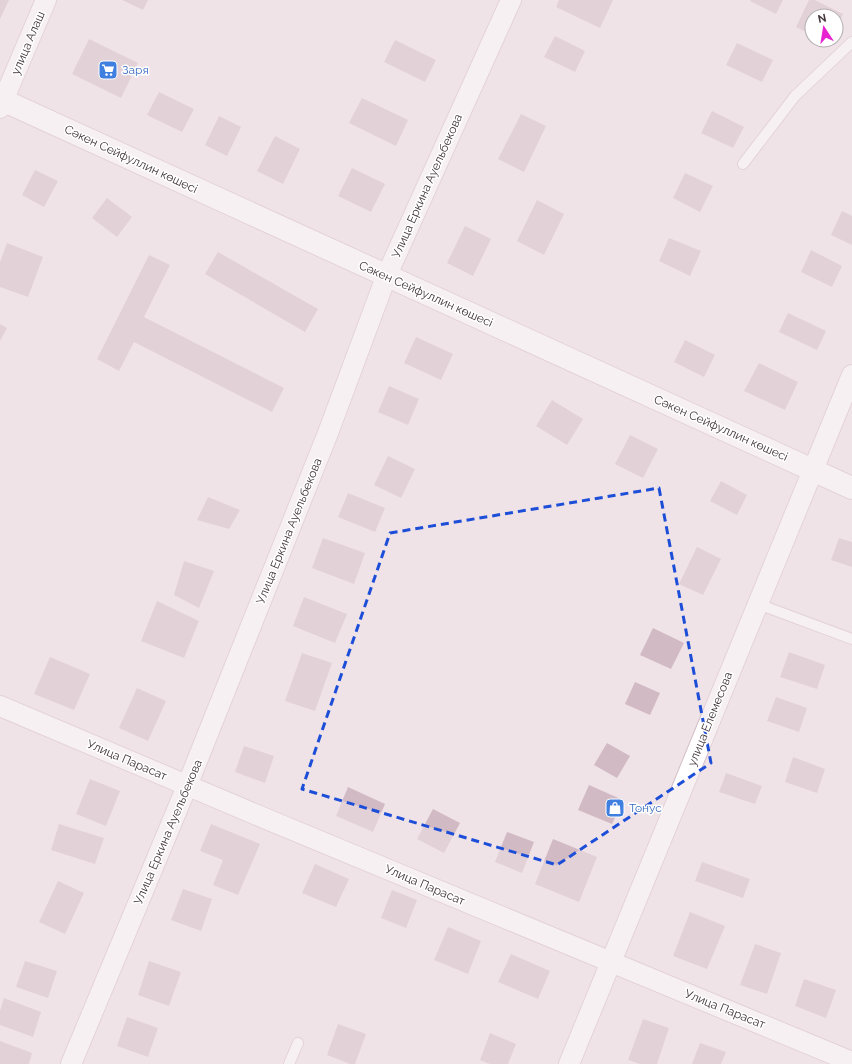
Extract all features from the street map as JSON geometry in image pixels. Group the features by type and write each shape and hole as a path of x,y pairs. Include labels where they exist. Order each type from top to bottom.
{"street":[{"name":"улица Алаш","path":"1,103 46,0"},
{"name":"Улица Еркина Ауельбекова","path":"71,1064 187,786 328,433 386,277 511,0"},
{"name":"Сәкен Сейфуллин көшесі","path":"1,103 852,488"},
{"name":"улица Елемесова","path":"569,1064 852,375"},
{"name":"Улица Парасат","path":"0,706 187,786 852,1062"}],"lane":[{"path":"743,164 795,96 852,42"},
{"path":"758,604 852,638"},
{"path":"289,1064 298,1043"}],"highlighted area":[{"path":"659,488 711,763 557,865 302,789 390,533"}],"building":[{"path":"0,0 9,0 0,19"},
{"path":"122,0 148,0 143,10"},
{"path":"559,0 613,0 600,28 556,7"},
{"path":"783,0 776,14 750,1"},
{"path":"809,0 815,0 831,8 805,8"},
{"path":"804,10 804,31 796,27"},
{"path":"555,36 585,51 575,72 544,57"},
{"path":"89,39 138,63 121,98 72,74"},
{"path":"395,40 436,60 425,82 384,62"},
{"path":"737,43 773,60 762,82 726,65"},
{"path":"159,92 194,109 182,132 147,115"},
{"path":"362,98 408,120 396,146 349,123"},
{"path":"712,111 744,127 733,148 701,133"},
{"path":"521,114 546,126 524,172 498,159"},
{"path":"219,116 241,127 227,156 205,145"},
{"path":"275,136 300,149 283,184 257,171"},
{"path":"352,168 385,184 371,212 338,196"},
{"path":"35,170 58,181 44,207 22,195"},
{"path":"685,173 713,186 700,212 673,198"},
{"path":"107,198 132,217 117,237 92,218"},
{"path":"537,200 564,214 544,255 517,241"},
{"path":"842,211 852,216 852,245 831,235"},
{"path":"465,226 491,239 473,276 447,263"},
{"path":"669,238 701,251 690,276 659,261"},
{"path":"7,243 43,257 28,297 0,287 0,262"},
{"path":"811,250 842,266 832,287 801,272"},
{"path":"218,252 318,309 305,332 205,274"},
{"path":"149,255 170,265 144,317 284,388 272,412 134,342 119,371 97,359"},
{"path":"788,313 826,331 817,350 779,332"},
{"path":"0,324 7,328 0,341"},
{"path":"416,337 453,354 441,380 404,363"},
{"path":"685,340 715,355 704,377 674,362"},
{"path":"759,363 798,382 785,410 744,391"},
{"path":"389,386 419,399 408,425 378,412"},
{"path":"552,400 583,419 567,445 536,426"},
{"path":"630,435 658,449 643,478 615,464"},
{"path":"388,456 415,469 401,498 374,485"},
{"path":"721,481 747,495 737,515 710,501"},
{"path":"348,493 385,508 375,532 338,517"},
{"path":"208,497 240,510 229,529 197,520"},
{"path":"323,538 365,553 354,584 312,568"},
{"path":"839,538 852,542 852,567 831,560"},
{"path":"697,547 721,559 703,595 679,584"},
{"path":"184,561 214,571 199,608 174,595"},
{"path":"304,597 347,614 335,643 293,626"},
{"path":"157,601 199,621 184,658 141,641"},
{"path":"653,628 684,643 671,669 640,655"},
{"path":"789,652 825,665 817,689 780,677"},
{"path":"302,653 332,663 315,711 285,701"},
{"path":"50,657 90,674 74,710 34,694"},
{"path":"635,682 660,693 650,715 625,704"},
{"path":"137,688 166,701 148,741 119,728"},
{"path":"776,697 807,708 799,732 767,721"},
{"path":"607,743 630,756 617,778 594,765"},
{"path":"244,746 274,756 265,783 235,772"},
{"path":"793,757 825,769 817,793 785,782"},
{"path":"726,773 762,786 755,804 719,792"},
{"path":"90,779 120,791 106,826 76,814"},
{"path":"589,785 623,800 612,824 578,810"},
{"path":"348,787 385,804 373,832 336,816"},
{"path":"433,809 460,823 444,853 417,839"},
{"path":"59,824 104,838 95,864 51,850"},
{"path":"211,824 260,844 238,895 213,885 223,860 200,851"},
{"path":"507,832 534,842 522,873 495,862"},
{"path":"553,839 597,857 579,902 535,884"},
{"path":"702,862 750,879 743,898 695,881"},
{"path":"315,864 349,879 336,907 302,893"},
{"path":"58,881 84,893 65,934 39,922"},
{"path":"183,889 212,899 201,931 171,920"},
{"path":"392,890 417,900 406,928 381,918"},
{"path":"690,912 725,926 707,969 673,956"},
{"path":"448,927 481,941 468,974 434,960"},
{"path":"755,944 781,953 767,994 740,985"},
{"path":"511,954 550,971 538,999 498,982"},
{"path":"25,961 57,971 48,998 16,987"},
{"path":"149,961 181,972 169,1006 138,995"},
{"path":"804,979 836,990 826,1018 795,1006"},
{"path":"4,998 41,1012 33,1037 0,1025 0,1011"},
{"path":"127,1017 158,1028 148,1057 117,1046"},
{"path":"643,1019 669,1028 657,1064 640,1064 628,1060"},
{"path":"338,1024 366,1034 355,1064 350,1064 327,1055"},
{"path":"490,1033 516,1044 508,1064 490,1064 480,1060"},
{"path":"0,1041 32,1053 29,1064 0,1064"},
{"path":"700,1043 726,1052 721,1064 692,1064"}],"place":[{"name":"Заря","path":"108,70"},
{"name":"Тонус","path":"615,808"}]}
